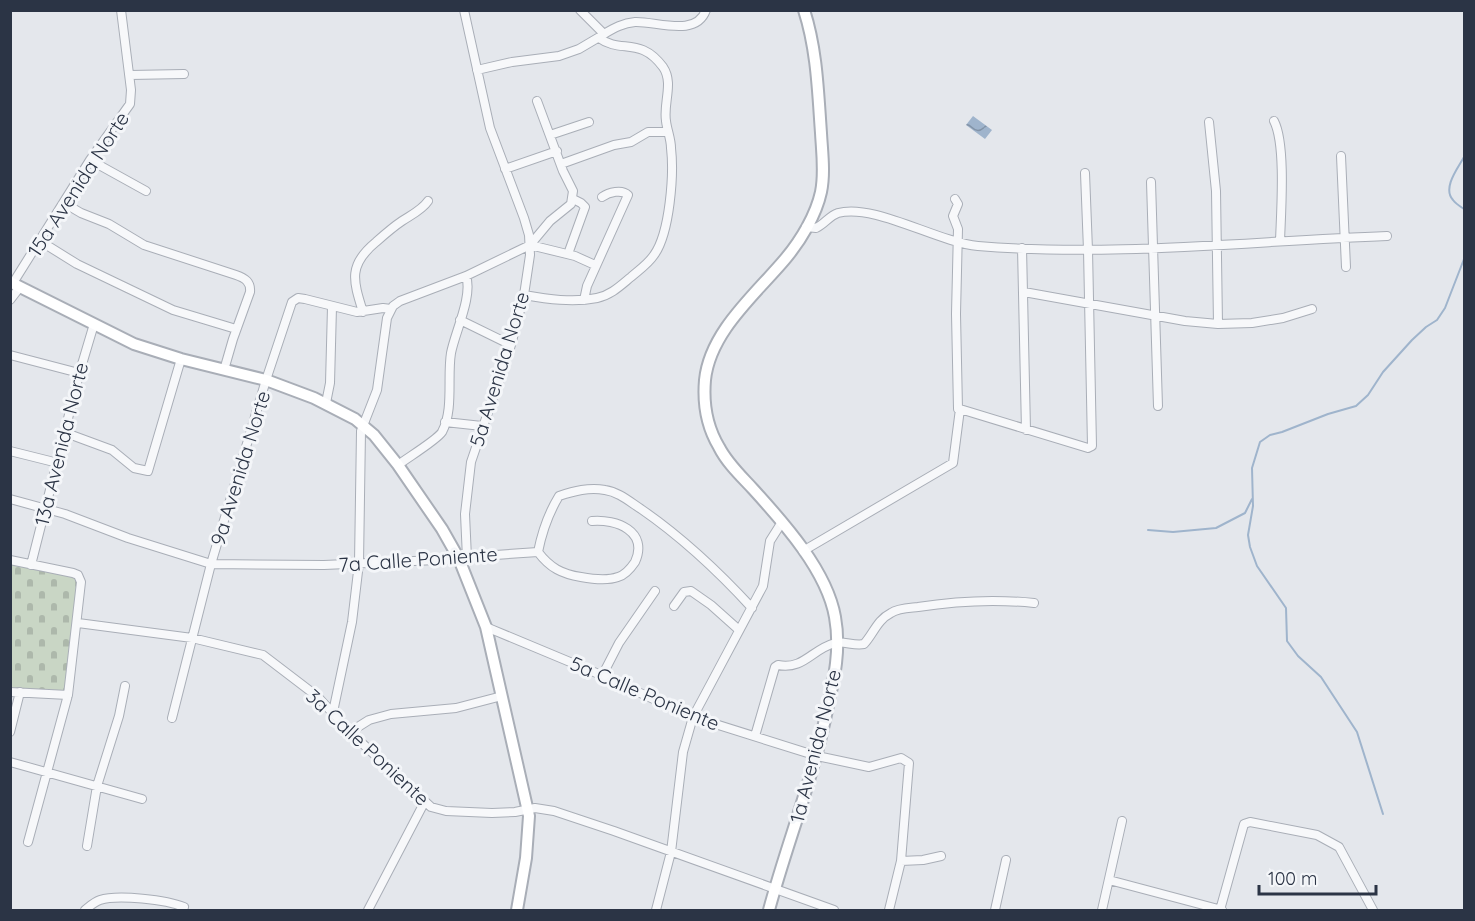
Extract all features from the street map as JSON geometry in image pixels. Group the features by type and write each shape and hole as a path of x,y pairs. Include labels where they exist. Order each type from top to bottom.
{"main road":[{"name":"1a Avenida Norte","path":"769,910 817,756 837,666 838,642 833,607 820,578 782,522 728,461 717,445 708,419 705,383 710,359 724,333 737,314 787,256 806,227 819,200 823,170 815,58 806,11"},
{"path":"15,284 134,344 181,359 266,380 326,403 363,425 398,465 463,559"},
{"name":"5a Avenida Norte","path":"463,559 486,627 530,816 517,910"}],"street":[{"name":"15a Avenida Norte","path":"10,300 15,284 40,240 90,160 130,104 130,75 121,10"},
{"name":"5a Avenida Norte","path":"463,559 468,478 482,426 511,345 524,295 530,255 524,218 490,128 465,10"},
{"path":"524,295 584,300 604,296 619,288 647,263 660,245 669,210 672,154 665,114 668,76 662,65 642,49 631,45 613,45 602,36 580,10"},
{"path":"477,70 512,62 559,56 579,49 620,26 634,22 686,26 701,19 706,10"},
{"path":"130,75 184,74"},
{"path":"333,712 352,622 359,563 360,438 377,390 385,326 391,309 400,301 466,276 530,245 570,204 573,191 537,101"},
{"path":"1274,121 1278,128 1282,173 1280,240"},
{"path":"550,135 589,122"},
{"path":"1209,122 1216,191 1218,324"},
{"path":"561,164 614,145 631,142 648,132 669,132"},
{"path":"505,169 557,151"},
{"path":"1341,156 1346,267"},
{"path":"90,160 146,191"},
{"path":"960,409 1088,448 1092,446 1085,173"},
{"path":"1151,182 1151,248 1158,406"},
{"path":"584,300 587,286 627,195 620,192 606,194 602,197"},
{"path":"568,254 585,207 573,199"},
{"path":"803,551 953,463 960,409 958,409 958,229 953,216 958,204 955,199"},
{"path":"363,312 355,280 356,265 360,257 428,201"},
{"path":"64,203 81,213 109,224 144,245 245,279 250,284 250,292 224,370"},
{"path":"806,227 816,228 840,212 858,211 878,215 957,243 977,246 1088,250 1387,236"},
{"path":"40,240 77,264 172,310 236,329"},
{"path":"530,245 568,254 596,265"},
{"path":"1022,248 1026,430"},
{"path":"398,465 440,434 445,422 450,396 451,355 468,288 466,276"},
{"path":"1024,292 1154,316 1218,324 1252,323 1283,318 1312,309"},
{"name":"9a Avenida Norte","path":"172,718 211,564 266,380 294,299 305,299 332,307"},
{"path":"326,403 330,384 332,307 363,312 383,308 391,309"},
{"path":"460,320 511,345"},
{"name":"13a Avenida Norte","path":"31,565 94,324"},
{"path":"10,355 80,373"},
{"path":"66,433 112,450 134,468 148,471 181,359"},
{"path":"445,422 482,426"},
{"path":"10,451 58,463"},
{"path":"592,520 606,520 626,527 634,536 639,547 632,567 618,578 597,579 564,574 553,569 538,552 541,536 559,496 573,491 604,490 620,495 686,543 719,572 752,608"},
{"name":"7a Calle Poniente","path":"10,499 46,508 139,542 211,564 324,565 463,559 538,552"},
{"path":"656,910 671,852 683,752 693,717 763,586 770,541 782,522"},
{"path":"10,560 74,573 81,578 78,623 68,695 45,772 28,842"},
{"path":"602,676 619,643 655,591"},
{"path":"674,606 684,592 691,591 740,630"},
{"path":"755,736 778,664 796,665 838,642 864,644 874,627 893,611 940,603 986,601 1034,603"},
{"name":"3a Calle Poniente","path":"78,623 192,638 263,655 318,697 350,732 424,803 438,810 516,812 535,808 554,811 834,910"},
{"name":"5a Calle Poniente","path":"486,627 693,717 817,756 869,766 901,758 909,764 901,861"},
{"path":"87,846 97,786 126,686"},
{"path":"10,692 68,695"},
{"path":"10,732 20,692"},
{"path":"350,732 369,720 391,714 456,708 502,696"},
{"path":"10,762 142,799"},
{"path":"368,910 424,803"},
{"path":"1102,910 1122,821"},
{"path":"1109,880 1221,910 1244,824 1250,822 1317,835 1339,847 1373,910"},
{"path":"889,910 901,861 941,856"},
{"path":"995,910 1006,860"},
{"path":"85,910 102,899 124,898 172,902 184,908 183,910"}],"green space":[{"path":"11,561 78,575 67,693 11,690"}],"water":[{"path":"973,116 992,130 985,139 966,125"}],"waterway":[{"path":"1464,157 1452,178 1449,190 1453,200 1464,209"},
{"path":"1383,814 1357,732 1321,677 1298,656 1287,641 1286,608 1257,566 1248,535 1253,506 1252,468 1260,442 1270,435 1356,406 1368,395 1383,372 1412,340 1437,320 1445,308 1464,259"},
{"path":"1148,530 1173,532 1216,528 1245,513 1252,499"}]}
